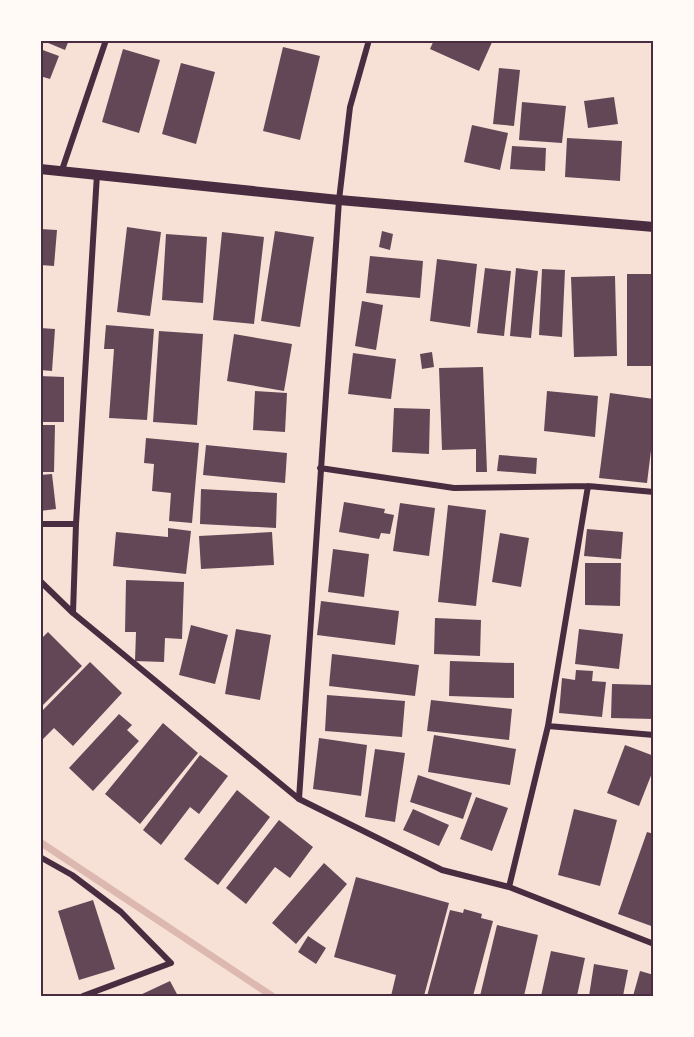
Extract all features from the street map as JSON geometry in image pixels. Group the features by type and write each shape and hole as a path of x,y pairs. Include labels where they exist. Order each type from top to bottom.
{"street":[{"path":"62,170 106,40"},
{"path":"299,799 339,200 350,106 369,40"},
{"path":"40,168 339,200 654,227"},
{"path":"74,613 76,524 97,173"},
{"path":"320,468 454,488 588,486 654,492"},
{"path":"509,887 548,726 588,486"},
{"path":"40,524 76,524"},
{"path":"40,580 74,613 299,799 442,870 509,887 654,944"},
{"path":"548,726 654,735"},
{"path":"40,857 72,875 121,912 171,963 83,996"}],"building":[{"path":"41,40 69,40 65,50"},
{"path":"434,40 493,40 479,71 430,49"},
{"path":"283,47 320,56 300,140 263,131"},
{"path":"40,49 59,56 50,79 40,76"},
{"path":"123,49 160,60 139,133 102,122"},
{"path":"181,63 215,72 196,144 162,134"},
{"path":"499,68 520,70 514,126 493,124"},
{"path":"614,97 618,124 588,128 584,101"},
{"path":"522,102 566,106 562,143 519,140"},
{"path":"472,125 508,133 500,170 464,162"},
{"path":"567,138 622,141 620,181 565,177"},
{"path":"512,146 546,148 545,171 510,169"},
{"path":"127,227 161,232 150,316 117,312"},
{"path":"40,229 57,230 54,266 40,265"},
{"path":"275,231 314,237 300,327 261,321"},
{"path":"382,231 393,234 390,250 379,247"},
{"path":"222,232 264,237 254,324 213,320"},
{"path":"166,234 207,237 203,303 162,300"},
{"path":"370,256 423,261 420,298 366,293"},
{"path":"437,259 477,264 470,327 430,321"},
{"path":"485,268 511,271 504,336 477,333"},
{"path":"516,268 538,271 531,338 510,336"},
{"path":"542,269 565,270 562,337 539,335"},
{"path":"627,274 654,274 654,366 627,366"},
{"path":"615,276 617,356 574,357 571,277"},
{"path":"362,301 383,305 376,350 355,346"},
{"path":"106,325 154,329 147,420 109,418 114,349 104,349"},
{"path":"40,328 55,329 52,371 40,370"},
{"path":"159,331 203,334 197,425 153,422"},
{"path":"234,334 292,344 284,391 227,381"},
{"path":"432,352 434,367 422,369 420,354"},
{"path":"353,353 396,359 391,399 348,394"},
{"path":"483,367 487,472 476,472 476,449 442,450 439,368"},
{"path":"40,376 64,377 64,422 40,422"},
{"path":"255,391 287,393 285,432 253,430"},
{"path":"547,391 598,396 595,437 544,431"},
{"path":"610,393 654,399 654,426 647,483 599,478"},
{"path":"394,408 430,409 429,454 392,452"},
{"path":"40,425 55,425 54,472 40,472"},
{"path":"146,438 199,443 192,523 169,521 171,493 152,491 154,464 144,463"},
{"path":"206,445 287,453 285,483 203,475"},
{"path":"499,455 537,458 536,474 497,471"},
{"path":"52,474 56,509 40,511 40,475"},
{"path":"201,489 277,493 276,528 200,524"},
{"path":"344,502 385,509 384,513 394,515 390,534 381,533 379,539 339,532"},
{"path":"400,503 435,508 429,556 393,551"},
{"path":"448,505 486,510 476,606 438,602"},
{"path":"168,528 191,531 186,574 113,566 116,532 168,537"},
{"path":"587,529 623,532 621,559 584,556"},
{"path":"272,532 274,565 201,569 199,536"},
{"path":"500,533 529,538 521,587 492,582"},
{"path":"333,549 369,554 364,597 328,592"},
{"path":"585,563 621,563 620,606 585,605"},
{"path":"126,580 184,582 182,639 165,638 164,662 135,661 136,632 125,632"},
{"path":"321,601 399,611 395,645 317,635"},
{"path":"435,618 481,620 480,656 434,654"},
{"path":"191,625 228,635 215,684 179,675"},
{"path":"236,629 271,635 260,700 225,694"},
{"path":"579,629 623,634 619,669 575,664"},
{"path":"48,632 82,666 40,708 40,640"},
{"path":"332,654 419,665 415,696 329,686"},
{"path":"450,661 514,663 514,698 449,696"},
{"path":"90,662 122,693 73,746 54,728 40,742 40,713"},
{"path":"576,670 593,671 592,681 606,682 602,717 559,713 562,678 575,680"},
{"path":"612,684 654,685 654,719 611,718"},
{"path":"327,695 405,701 402,737 325,731"},
{"path":"431,700 512,709 509,740 427,731"},
{"path":"119,714 132,725 127,730 139,741 93,791 69,768"},
{"path":"163,723 198,753 140,824 105,794"},
{"path":"434,735 516,749 510,785 428,772"},
{"path":"319,738 367,745 361,796 313,789"},
{"path":"625,745 654,756 654,768 639,806 607,793"},
{"path":"375,749 405,753 395,822 365,817"},
{"path":"200,755 228,776 199,814 190,807 161,845 143,830"},
{"path":"418,775 472,793 463,819 410,802"},
{"path":"237,790 270,817 218,885 184,859"},
{"path":"476,797 508,808 492,851 460,839"},
{"path":"413,809 449,825 439,846 403,830"},
{"path":"574,809 617,820 600,886 558,875"},
{"path":"279,820 313,847 290,878 275,867 246,904 226,888"},
{"path":"647,832 654,834 654,927 618,914"},
{"path":"324,863 347,884 296,944 272,923"},
{"path":"356,877 449,903 424,996 391,996 396,975 334,957"},
{"path":"93,900 115,969 79,980 58,911"},
{"path":"464,909 482,914 481,918 493,921 473,996 427,996 450,910 463,913"},
{"path":"497,925 538,935 524,996 480,996"},
{"path":"308,936 326,948 316,964 298,952"},
{"path":"551,951 585,958 577,996 541,996"},
{"path":"594,964 628,970 623,996 589,996"},
{"path":"640,971 654,975 654,996 633,996"},
{"path":"170,981 178,996 138,996"}],"waterway":[{"path":"40,842 272,996"}]}
